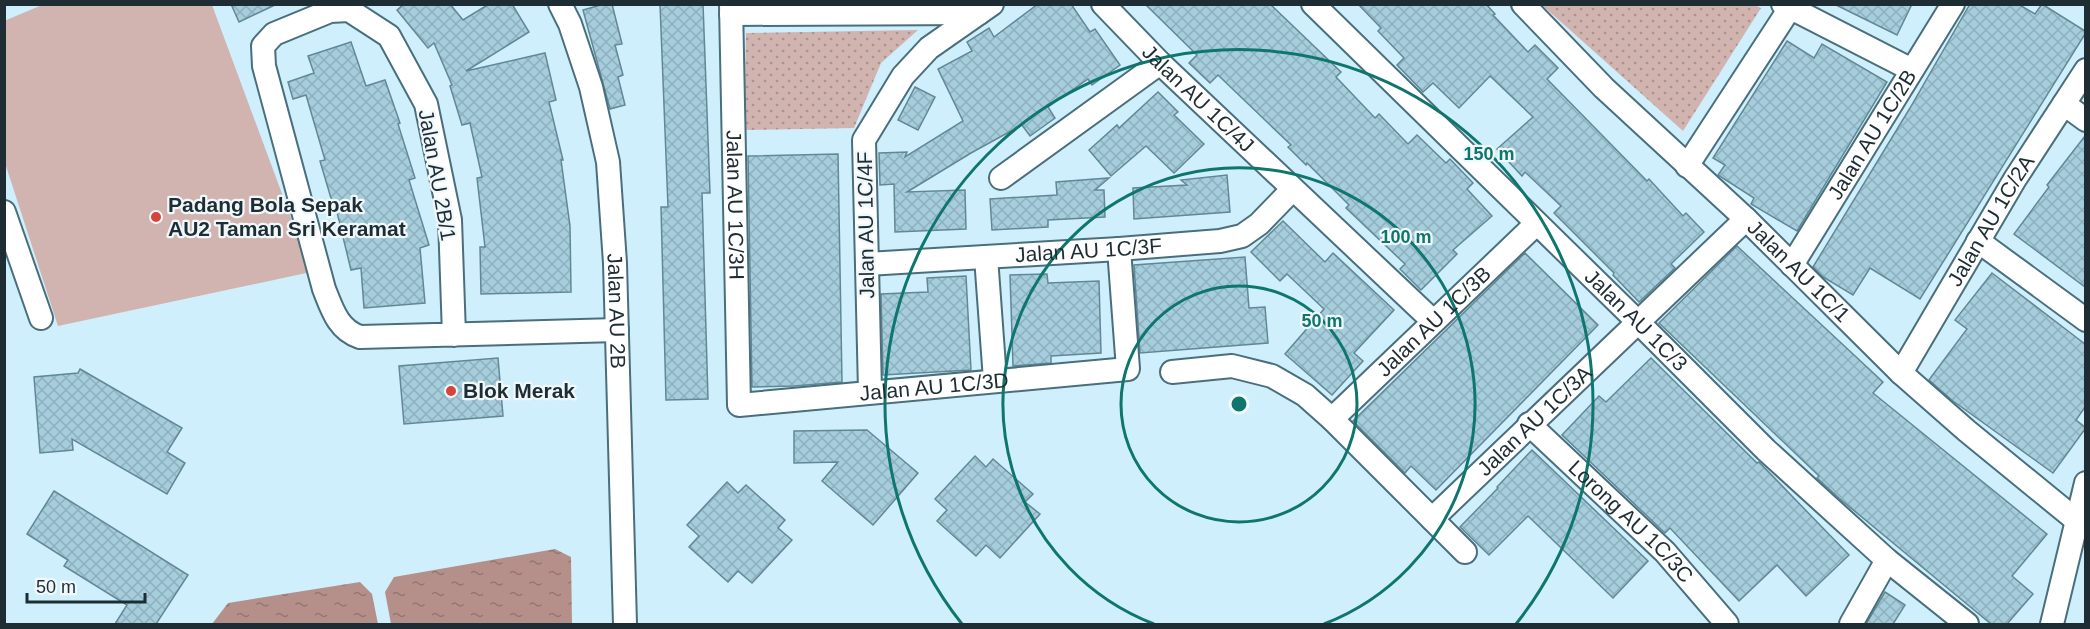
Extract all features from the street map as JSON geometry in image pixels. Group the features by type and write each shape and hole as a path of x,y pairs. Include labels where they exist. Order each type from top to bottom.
{"street":[{"name":"Jalan AU 2B","path":"560,4 570,24 591,87 608,162 615,263 625,624"},
{"name":"Jalan AU 1C/4J","path":"1103,4 1160,63 1432,321"},
{"name":"Jalan AU 1C/3","path":"1314,4 1766,450 1887,560 1967,624"},
{"name":"Jalan AU 1C/1","path":"1523,4 1604,88 1746,219 1901,373 1967,431 2081,522"},
{"name":"Jalan AU 1C/2B","path":"1792,265 1953,4"},
{"path":"1687,166 1786,6 1912,70"},
{"path":"731,9 985,9"},
{"name":"Jalan AU 1C/3H","path":"731,9 739,405"},
{"name":"Jalan AU 1C/4F","path":"870,391 864,140 903,76 929,48 985,9"},
{"name":"Jalan AU 2B/1","path":"454,335 450,220 426,104 389,36 349,10 330,11 274,34 263,46 264,66 324,290 336,318 349,334 360,337 454,335 617,330"},
{"path":"1001,178 1160,63"},
{"name":"Jalan AU 1C/2A","path":"1901,373 2014,179 2085,70"},
{"path":"2064,104 2085,120"},
{"name":"Jalan AU 1C/3F","path":"867,264 1220,241 1242,236 1259,224 1292,190"},
{"path":"4,212 41,318"},
{"name":"Jalan AU 1C/3A","path":"1432,519 1746,219"},
{"name":"Jalan AU 1C/3B","path":"1332,418 1536,224"},
{"path":"1978,241 2085,320"},
{"name":"Jalan AU 1C/3D","path":"739,405 870,391 1128,369 1119,249"},
{"path":"986,257 996,380"},
{"path":"1172,372 1232,366 1272,376 1305,395 1332,418 1465,552"},
{"name":"Lorong AU 1C/3C","path":"1529,424 1665,552 1727,624"},
{"path":"2052,624 2081,522 2085,483"},
{"path":"1851,624 1887,560"}],"shaded area":[{"path":"1752,4 1761,8 1683,131 1542,5"},
{"name":"Padang Bola Sepak AU2 Taman Sri Keramat","path":"42,5 212,5 311,272 58,326 5,163 4,21"},
{"path":"918,30 881,63 854,128 744,130 746,33"}],"water":[{"path":"555,549 571,557 572,624 391,624 385,592 394,577"},
{"path":"360,582 372,594 378,624 212,624 228,603"}],"building":[{"path":"231,4 277,4 239,22"},
{"path":"404,4 450,4 463,20 489,4 512,4 529,32 466,71 545,53 556,100 549,102 563,160 561,160 570,226 571,292 481,294 480,247 485,247 477,178 482,177 470,123 462,125 450,86 452,85 434,43 428,48 397,10"},
{"path":"612,4 622,44 615,45 623,75 618,77 625,105 610,109 583,10"},
{"path":"660,4 703,4 710,193 702,193 708,399 666,400 661,207 668,207"},
{"path":"1038,4 1071,4 1090,32 1095,29 1120,65 1092,85 1088,79 1048,107 1055,118 1030,136 1022,125 907,192 965,190 966,229 895,232 894,184 880,185 879,153 907,152 905,157 963,121 938,69 972,51 967,42 989,28 994,37"},
{"path":"1145,4 1270,4 1341,72 1336,77 1375,118 1379,114 1408,144 1417,135 1446,163 1450,159 1473,183 1467,189 1492,216 1453,250 1457,254 1421,290 1400,269 1405,264 1346,208 1349,205 1288,147 1291,145 1218,75 1210,83 1189,63 1197,55"},
{"path":"1358,4 1486,4 1495,14 1493,15 1528,52 1535,45 1558,68 1547,79 1647,181 1649,179 1683,216 1686,213 1704,232 1671,264 1675,268 1639,302 1613,275 1614,273 1554,213 1561,206 1525,172 1522,176 1497,149 1533,117 1490,76 1459,108 1433,83 1423,92 1397,65 1404,58 1378,31 1381,28"},
{"path":"1834,4 1912,4 1897,35"},
{"path":"1970,4 2018,4 2035,14 2042,4 2085,31 2085,34 1920,299 1870,268 1853,295 1823,277 1813,267"},
{"path":"1787,41 1814,58 1822,44 1887,82 1797,231 1751,204 1754,198 1718,175 1725,165 1713,158"},
{"path":"351,42 366,86 385,80 400,123 398,124 415,178 409,180 429,245 420,248 425,303 364,308 361,268 351,270 335,204 333,205 320,161 325,160 306,95 293,99 288,82 314,73 308,56"},
{"path":"915,87 935,97 918,130 898,120"},
{"path":"1158,92 1178,112 1174,115 1204,144 1174,173 1146,146 1111,176 1089,150 1117,125 1119,128"},
{"path":"2085,136 2085,287 2014,234 2049,187 2047,185"},
{"path":"838,154 842,382 752,387 748,156"},
{"path":"1227,175 1230,212 1134,219 1133,188 1187,185 1181,180"},
{"path":"1109,178 1095,190 1104,190 1105,217 1048,220 1048,227 992,230 990,199 1057,195 1056,182"},
{"path":"1283,221 1325,262 1333,253 1394,310 1354,353 1363,361 1332,395 1285,354 1324,309 1287,274 1280,281 1251,252"},
{"path":"1737,246 1883,382 1873,393 2047,534 2012,576 2033,594 2007,624 1991,624 1840,499 1817,478 1819,476 1659,323"},
{"path":"1525,253 1598,325 1436,490 1411,466 1405,473 1353,421"},
{"path":"1245,257 1249,308 1265,307 1268,343 1140,353 1134,265"},
{"path":"1992,273 2085,344 2085,407 2076,420 2085,429 2053,473 1953,401 1929,380 1967,329 1955,320"},
{"path":"1047,274 1048,283 1099,281 1101,353 1051,356 1051,363 1013,366 1010,275"},
{"path":"966,276 971,370 883,375 881,294 928,292 927,278"},
{"name":"Blok Merak","path":"498,358 503,416 404,424 399,366"},
{"path":"1651,358 1757,463 1759,462 1849,555 1806,596 1777,565 1739,601 1670,528 1665,533 1562,435 1599,396 1606,402"},
{"path":"80,369 182,428 167,452 185,463 167,494 72,439 73,450 40,453 34,377 78,373"},
{"path":"867,430 918,473 873,525 822,481 838,462 794,463 794,431"},
{"path":"1532,450 1648,561 1613,598 1528,516 1489,555 1460,527"},
{"path":"975,456 986,467 993,459 1033,494 1025,502 1040,514 1000,558 986,545 976,556 937,521 947,510 935,499"},
{"path":"727,482 738,493 746,485 785,520 778,528 792,540 752,583 738,571 728,582 689,547 699,536 687,525"},
{"path":"54,491 188,575 156,624 115,624 127,605 64,566 68,560 27,534"},
{"path":"1885,592 1905,605 1893,624 1866,624"}],"place":[{"name":"Padang Bola Sepak AU2 Taman Sri Keramat","path":"156,217"},
{"name":"Blok Merak","path":"451,391"}]}
